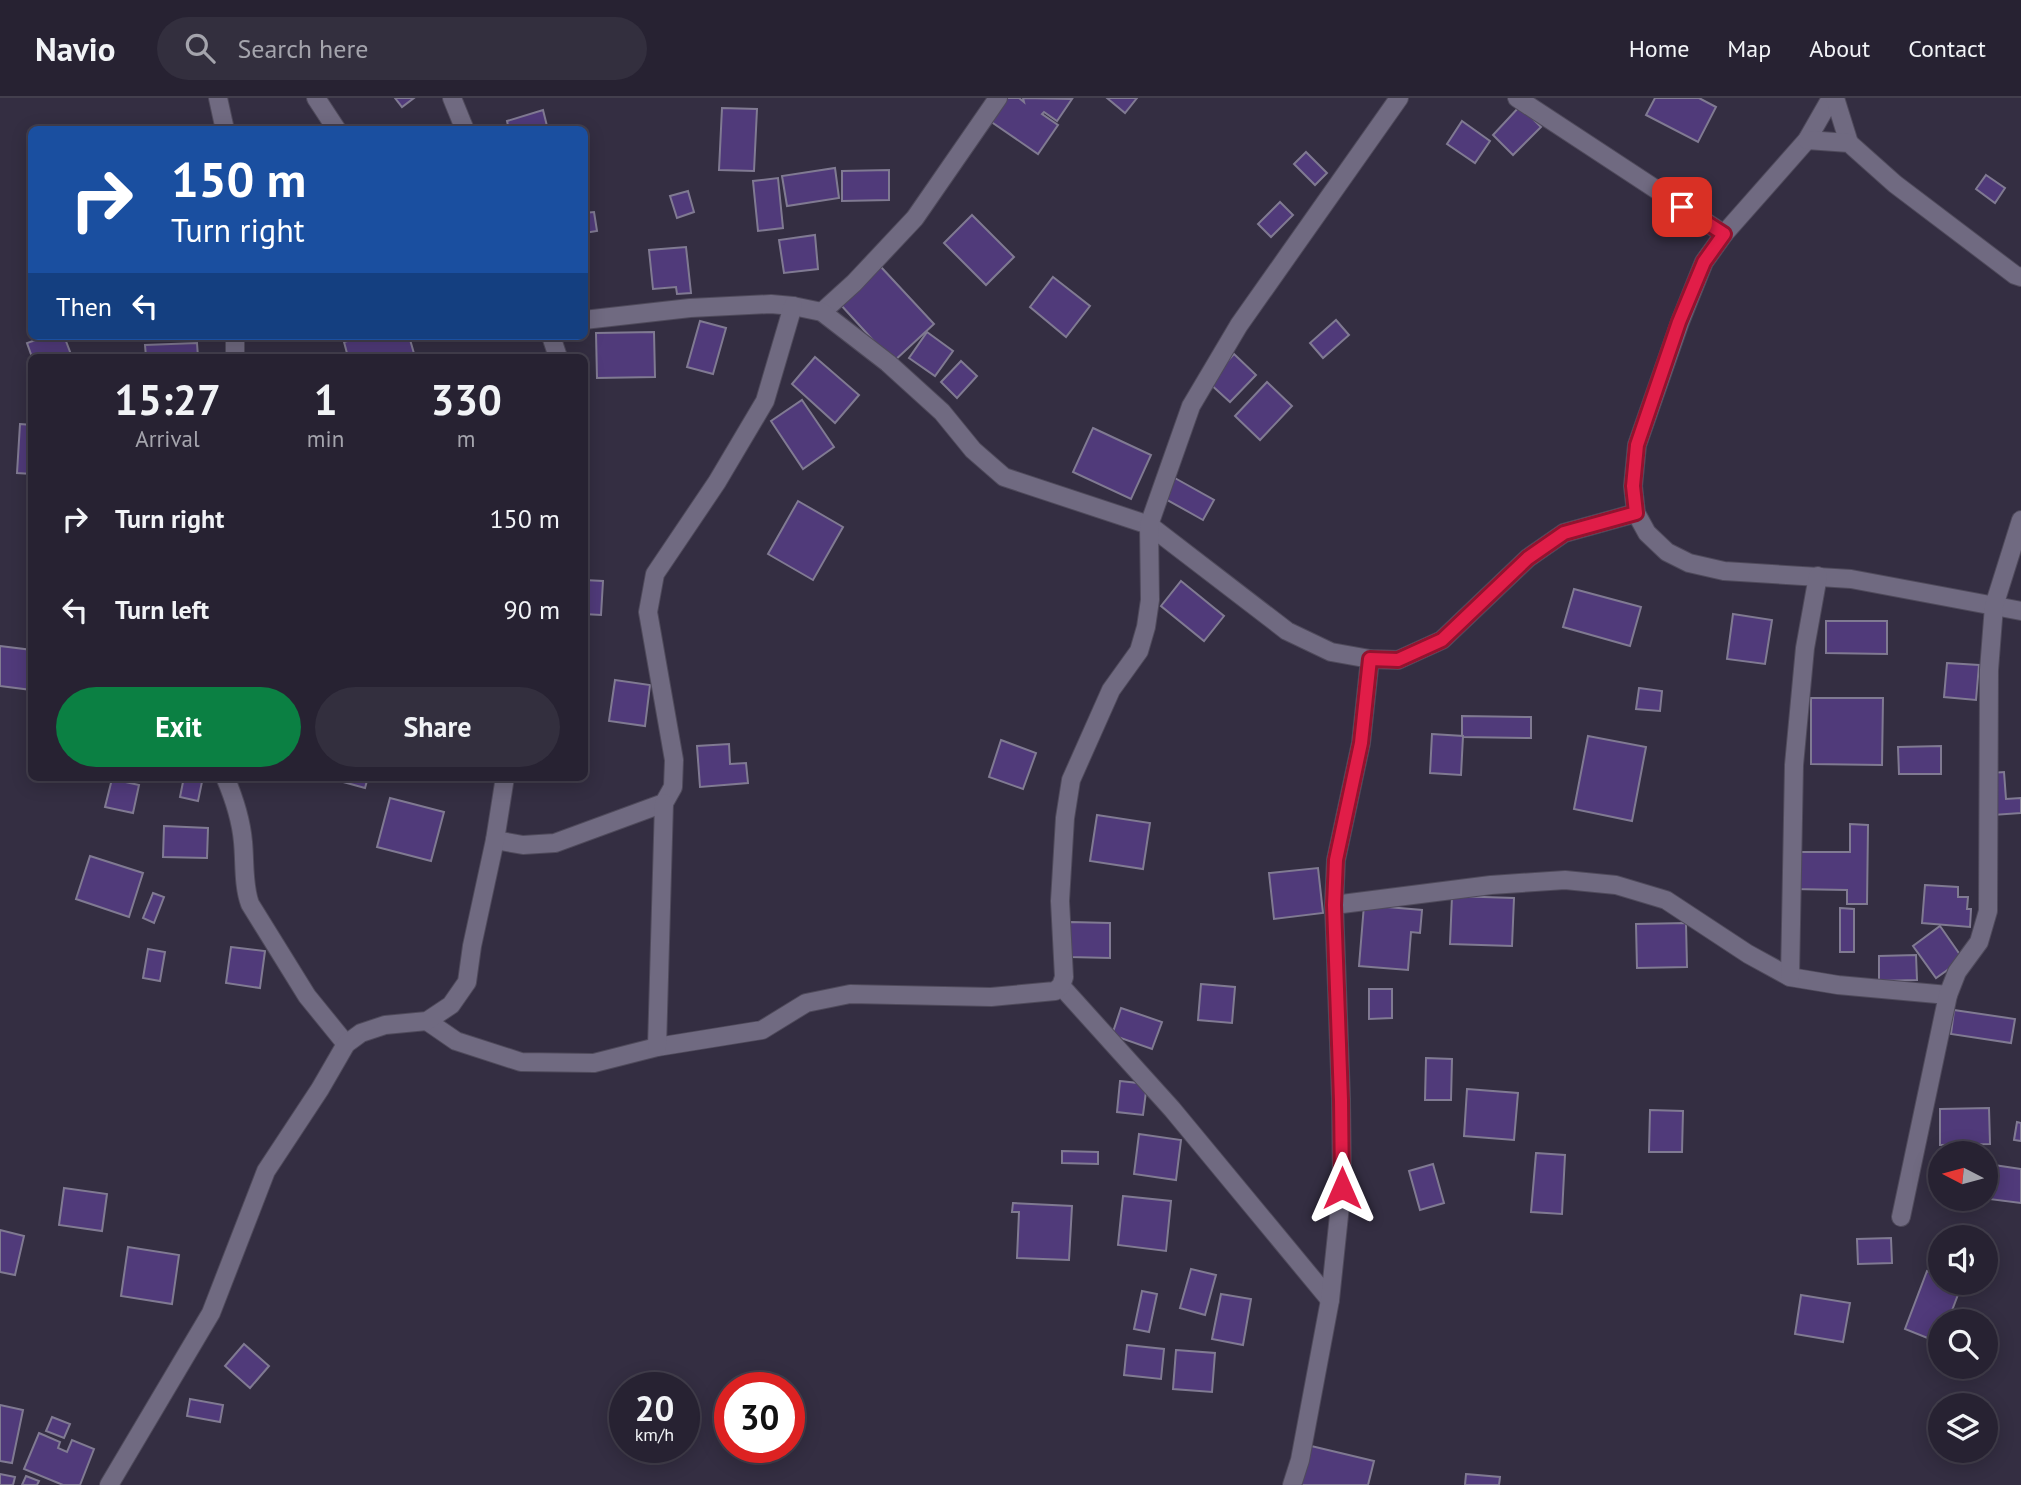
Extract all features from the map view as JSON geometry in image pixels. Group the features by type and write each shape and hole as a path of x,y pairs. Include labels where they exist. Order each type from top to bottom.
{"street":[{"path":"218,98 224,126"},
{"path":"316,98 334,126"},
{"path":"452,98 463,126"},
{"path":"822,313 915,218 998,98"},
{"path":"427,1021 456,1041 521,1062 594,1063 657,1048 762,1030 806,1003 850,995 990,997 1055,991 1061,986 1064,977 1060,901 1065,818 1071,780 1111,690 1139,651 1150,600 1149,525 1191,405 1239,325 1399,98"},
{"path":"1517,98 1724,234"},
{"path":"1833,98 1807,140 1724,234 1704,262 1679,322 1637,445 1633,486 1636,513 1647,533 1667,552 1689,563 1724,571 1851,579 2021,611"},
{"path":"1833,98 1849,143 1895,184 2019,280"},
{"path":"1807,140 1849,143"},
{"path":"588,320 690,308 771,304 822,313 888,363 933,404 973,450 1004,477 1149,525 1287,631 1331,652 1370,659 1398,660 1442,640 1528,558 1564,533 1636,513"},
{"path":"657,1048 664,803 673,786 674,760 648,612 655,574 716,482 765,401 793,306"},
{"path":"1901,1217 1948,995 1957,972 1979,942 1988,911 1989,670 1994,606 2021,520"},
{"path":"1790,977 1794,765 1805,648 1818,576"},
{"path":"1292,1485 1300,1460 1330,1300 1342,1188 1334,905 1336,860 1361,743 1370,659"},
{"path":"227,781 238,811 243,839 246,894 250,904 307,996 346,1044"},
{"path":"109,1485 211,1313 266,1171 320,1090 346,1044 360,1033 385,1025 427,1021 451,1005 467,982 504,781"},
{"path":"495,840 523,845 555,843 664,803"},
{"path":"1334,905 1565,880 1616,885 1666,900 1748,954 1790,977 1838,985 1948,995"},
{"path":"1061,986 1172,1109 1330,1300"}],"building":[{"path":"395,98 414,98 402,107"},
{"path":"1005,98 1019,98 1024,102 1023,98 1072,99 1057,121 1044,112 1042,114 1058,125 1038,154 990,121"},
{"path":"1107,98 1137,98 1125,113"},
{"path":"1655,98 1699,98 1716,107 1698,142 1646,115"},
{"path":"1520,106 1541,127 1513,155 1493,135"},
{"path":"722,108 757,109 754,171 719,170"},
{"path":"543,110 547,126 508,126 507,121"},
{"path":"1462,121 1490,141 1475,163 1447,144"},
{"path":"1306,152 1327,173 1315,185 1294,164"},
{"path":"835,168 839,198 787,206 782,176"},
{"path":"889,170 889,200 842,201 842,171"},
{"path":"1986,175 2005,188 1995,203 1976,189"},
{"path":"778,178 783,228 758,231 753,181"},
{"path":"688,191 694,212 677,218 670,196"},
{"path":"1280,202 1293,215 1271,237 1258,224"},
{"path":"594,212 597,231 588,232 588,213"},
{"path":"972,215 1014,257 986,285 944,243"},
{"path":"815,235 818,269 784,273 779,240"},
{"path":"686,247 691,293 677,294 676,287 653,289 649,250"},
{"path":"881,267 934,324 893,362 840,304"},
{"path":"1053,277 1090,306 1066,337 1030,307"},
{"path":"1336,320 1349,335 1323,358 1310,343"},
{"path":"700,321 726,328 713,374 687,367"},
{"path":"654,332 655,377 597,378 596,333"},
{"path":"927,332 953,351 935,376 909,358"},
{"path":"36,340 66,340 71,354 31,354 27,343"},
{"path":"410,340 414,354 347,354 344,342"},
{"path":"197,343 198,354 146,354 145,345"},
{"path":"1234,354 1256,375 1230,402 1208,382"},
{"path":"815,357 859,395 835,423 792,384"},
{"path":"961,361 977,376 957,398 941,382"},
{"path":"1267,382 1292,406 1260,440 1235,416"},
{"path":"802,400 834,447 803,469 771,421"},
{"path":"20,424 28,425 28,474 17,473"},
{"path":"1093,428 1151,455 1131,499 1073,472"},
{"path":"1173,477 1214,500 1203,520 1162,497"},
{"path":"798,501 843,527 813,580 768,554"},
{"path":"588,580 603,581 601,615 588,614"},
{"path":"1181,581 1224,616 1204,641 1161,606"},
{"path":"1574,589 1641,607 1630,646 1563,627"},
{"path":"1733,614 1772,620 1765,664 1727,659"},
{"path":"1826,621 1887,621 1887,654 1826,653"},
{"path":"0,646 28,650 28,690 0,686"},
{"path":"1947,663 1979,665 1976,700 1944,697"},
{"path":"615,680 650,685 645,726 609,721"},
{"path":"1639,688 1662,691 1660,711 1636,709"},
{"path":"1811,698 1883,698 1882,765 1811,764"},
{"path":"1462,716 1531,717 1531,738 1462,737"},
{"path":"1432,734 1463,736 1461,775 1430,773"},
{"path":"1588,736 1646,747 1632,821 1574,809"},
{"path":"1001,740 1036,753 1023,789 989,777"},
{"path":"729,744 730,764 746,763 748,783 700,787 697,746"},
{"path":"1941,746 1941,774 1899,774 1898,747"},
{"path":"2004,772 2006,799 2021,798 2021,813 1993,815 1991,773"},
{"path":"112,781 139,785 133,813 105,807"},
{"path":"183,781 202,781 198,801 180,797"},
{"path":"340,781 367,781 365,788"},
{"path":"390,798 444,812 431,861 377,847"},
{"path":"1097,815 1150,823 1143,869 1090,861"},
{"path":"1850,824 1868,825 1867,904 1847,904 1847,890 1793,889 1793,852 1850,852"},
{"path":"164,826 208,828 207,858 163,857"},
{"path":"90,856 143,873 129,917 76,899"},
{"path":"1318,868 1323,913 1274,919 1269,873"},
{"path":"1925,885 1958,887 1958,897 1968,897 1967,909 1971,909 1970,927 1922,923"},
{"path":"153,893 164,897 154,923 143,918"},
{"path":"1452,896 1514,898 1512,946 1450,944"},
{"path":"1364,905 1422,910 1420,933 1411,932 1408,970 1359,966"},
{"path":"1840,908 1854,909 1854,952 1840,952"},
{"path":"1070,922 1110,923 1110,958 1070,957"},
{"path":"1686,923 1687,967 1637,968 1636,924"},
{"path":"1940,926 1963,959 1936,978 1913,946"},
{"path":"231,947 265,951 260,988 226,983"},
{"path":"148,949 165,952 160,981 143,978"},
{"path":"1916,955 1917,980 1879,981 1879,956"},
{"path":"1201,984 1235,987 1232,1023 1198,1020"},
{"path":"1369,989 1392,989 1392,1018 1369,1019"},
{"path":"1121,1008 1162,1022 1152,1049 1112,1035"},
{"path":"1954,1010 2015,1019 2011,1043 1951,1034"},
{"path":"1426,1058 1452,1059 1451,1100 1425,1100"},
{"path":"1120,1081 1147,1084 1143,1115 1117,1112"},
{"path":"1467,1089 1518,1093 1514,1140 1464,1136"},
{"path":"1989,1108 1990,1141 1940,1141 1940,1109"},
{"path":"1650,1110 1683,1111 1682,1152 1649,1152"},
{"path":"2017,1122 2021,1123 2021,1141 2014,1140"},
{"path":"1139,1134 1181,1140 1176,1180 1134,1174"},
{"path":"1062,1151 1098,1152 1098,1164 1062,1163"},
{"path":"1536,1153 1565,1155 1562,1214 1531,1212"},
{"path":"1433,1164 1444,1203 1420,1210 1409,1171"},
{"path":"1998,1166 2021,1169 2021,1203 1998,1200"},
{"path":"64,1188 107,1194 102,1231 59,1225"},
{"path":"1123,1196 1171,1201 1166,1251 1118,1245"},
{"path":"1013,1203 1072,1206 1069,1260 1017,1258 1019,1212 1012,1212"},
{"path":"0,1230 24,1236 15,1275 0,1272"},
{"path":"1891,1238 1892,1263 1858,1264 1857,1239"},
{"path":"128,1247 179,1255 172,1304 121,1296"},
{"path":"1191,1269 1216,1275 1205,1315 1180,1308"},
{"path":"1927,1271 1928,1295 1958,1295 1953,1309 1928,1309 1928,1338 1905,1329"},
{"path":"1142,1291 1157,1294 1149,1332 1134,1329"},
{"path":"1221,1294 1251,1299 1243,1345 1212,1339"},
{"path":"1801,1295 1850,1303 1843,1342 1795,1334"},
{"path":"244,1344 269,1366 250,1388 225,1366"},
{"path":"1127,1345 1164,1349 1161,1379 1124,1375"},
{"path":"1176,1350 1215,1353 1212,1392 1173,1389"},
{"path":"190,1399 223,1405 220,1422 187,1416"},
{"path":"0,1405 23,1410 12,1463 0,1461"},
{"path":"52,1417 70,1424 64,1438 46,1431"},
{"path":"39,1433 60,1442 58,1448 67,1452 72,1440 94,1449 80,1485 63,1485 24,1469"},
{"path":"1307,1445 1374,1461 1368,1485 1298,1485"},
{"path":"0,1474 15,1477 13,1485 0,1485"},
{"path":"1466,1474 1500,1477 1499,1485 1465,1485"},
{"path":"26,1476 39,1481 37,1485 22,1485"}],"route":[{"path":"1342,1188 1334,905 1336,860 1361,743 1370,659 1398,660 1442,640 1528,558 1564,533 1636,513 1633,486 1637,445 1679,322 1704,262 1724,234 1682,207"}]}
